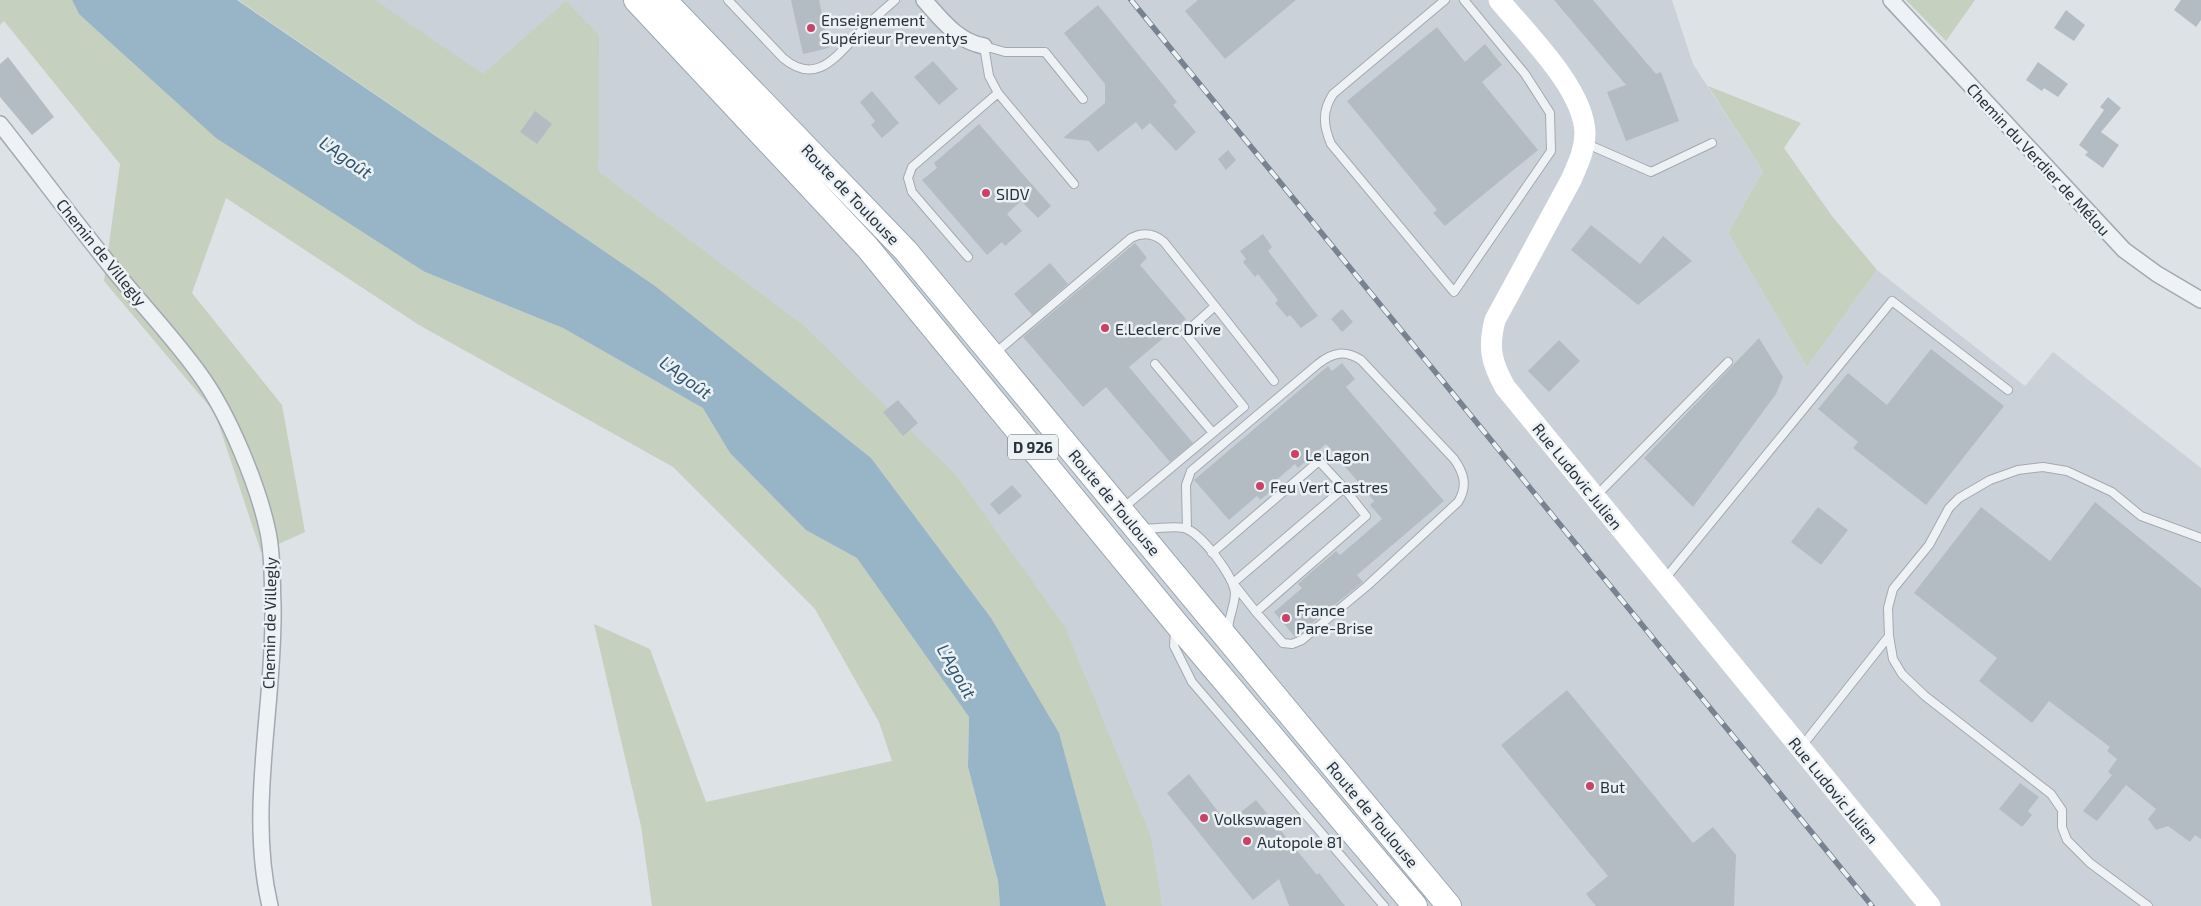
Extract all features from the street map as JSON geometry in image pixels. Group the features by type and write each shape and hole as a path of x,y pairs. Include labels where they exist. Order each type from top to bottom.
{"main road":[{"name":"Route de Toulouse","path":"636,0 868,247 1175,622 1415,906"},
{"name":"Route de Toulouse","path":"664,0 681,9 906,251 1449,906"},
{"name":"Rue Ludovic Julien","path":"1499,0 1575,95 1583,119 1584,143 1582,157 1571,180 1495,320 1491,336 1491,354 1496,371 1505,387 1930,906"}],"street":[{"name":"Chemin du Verdier de Mélou","path":"1891,0 2124,250 2158,274 2201,300"},
{"path":"927,1 960,36 975,44 984,46"},
{"name":"Chemin de Villegly","path":"0,124 114,270 157,318 202,377 229,426 255,486 268,532 272,567 272,622 261,830 264,872 270,906"}],"lane":[{"path":"728,0 783,58 792,66 804,71 818,68 836,58 863,29 895,0"},
{"path":"1445,0 1333,94 1325,105 1324,117 1325,131 1331,144 1454,292 1550,151 1550,113 1525,74 1464,0"},
{"path":"1074,184 998,93 989,76 984,46 1006,52 1045,52 1083,98"},
{"path":"968,257 912,192 908,178 912,167 998,93"},
{"path":"1584,143 1651,172 1712,143"},
{"path":"993,356 1131,238 1142,234 1153,235 1164,242 1274,381"},
{"path":"1664,580 1892,302 2008,390"},
{"path":"1122,510 1244,406 1185,333 1215,306"},
{"path":"1137,528 1187,528 1196,535 1228,572 1233,583 1283,643 1292,644 1302,640 1367,586 1458,502 1463,493 1464,481 1461,470 1454,459 1361,360 1352,354 1335,353 1318,364 1191,471 1186,486 1187,528"},
{"path":"1595,497 1728,362"},
{"path":"1155,364 1213,433"},
{"path":"1212,553 1319,461 1366,516 1256,612"},
{"path":"2148,906 2090,863 2067,840 2062,826 2062,810 2051,794 1925,696 1902,674 1894,659 1889,636 1888,608 1893,589 1928,545 1949,508 1959,498 1990,480 2018,470 2043,467 2067,471 2112,492 2141,516 2201,538"},
{"path":"1233,583 1344,488"},
{"path":"1228,638 1230,615 1234,603 1233,583"},
{"path":"1175,622 1174,646 1192,682 1384,906"},
{"path":"1800,748 1889,636"}],"shaded area":[{"path":"313,0 1672,0 1693,64 1763,171 1728,233 1807,367 1877,270 2025,386 2053,352 2201,468 2201,906 1150,906"}],"green space":[{"path":"0,0 72,0 79,14 425,272 563,328 703,408 730,453 806,530 857,558 969,717 968,767 998,881 1000,906 652,906 641,826 594,624 650,649 706,802 892,761 879,722 815,609 673,467 419,325 226,198 192,293 282,405 305,532 261,552 215,413 104,281 120,164 4,21 0,25"},
{"path":"238,0 375,0 483,74 566,1 599,35 598,171 803,325 956,475 1065,627 1151,837 1162,906 1106,906 1059,733 991,618 871,458 655,286"},
{"path":"1906,0 1975,0 1946,41"},
{"path":"1708,86 1801,123 1784,148 1832,216 1877,270 1807,367 1728,233 1763,171"}],"water":[{"name":"L'Agoût","path":"72,0 237,0 655,286 871,458 991,618 1059,733 1106,906 1000,906 998,881 968,767 969,717 857,558 806,530 730,453 703,408 563,328 425,272 216,138 79,14"}],"building":[{"name":"Enseignement Supérieur Preventys","path":"791,0 819,0 829,48 803,54"},
{"path":"1198,0 1296,0 1225,59 1185,11"},
{"path":"1554,0 1593,0 1656,74 1661,72 1679,121 1626,141 1607,92 1626,85"},
{"path":"2181,0 2201,0 2201,20 2196,27 2174,10"},
{"path":"1098,5 1177,102 1173,105 1196,132 1176,151 1150,123 1142,130 1136,122 1098,152 1089,141 1063,138 1105,103 1105,84 1064,33"},
{"path":"2066,10 2085,25 2074,41 2054,28"},
{"path":"1437,27 1465,62 1485,44 1502,65 1482,82 1538,150 1445,226 1433,213 1437,210 1347,101"},
{"path":"8,57 54,117 32,135 0,97 0,64"},
{"path":"933,61 958,89 939,105 914,77"},
{"path":"2038,62 2068,84 2058,97 2044,88 2042,91 2026,80"},
{"path":"872,91 899,123 882,138 871,125 875,121 860,102"},
{"path":"2108,97 2121,108 2101,132 2119,145 2103,168 2085,155 2088,152 2079,145 2104,110 2100,107"},
{"path":"535,111 552,124 537,144 520,132"},
{"name":"SIDV","path":"979,124 1051,206 1038,218 1021,201 1007,214 1022,231 1005,246 1002,242 987,255 922,180 937,168 934,163"},
{"path":"1228,150 1236,160 1226,170 1218,159"},
{"path":"1591,225 1640,264 1663,236 1692,261 1638,305 1571,250"},
{"path":"1263,234 1272,247 1268,251 1318,316 1301,328 1290,315 1287,317 1275,303 1278,300 1258,274 1255,277 1243,262 1246,259 1240,251"},
{"name":"E.Leclerc Drive","path":"1135,243 1147,258 1140,265 1186,319 1129,367 1193,443 1170,462 1106,387 1083,407 1023,337"},
{"path":"1050,263 1068,284 1032,315 1014,294"},
{"path":"1342,309 1353,322 1342,332 1331,319"},
{"path":"1759,338 1783,377 1776,394 1693,507 1644,458"},
{"path":"1559,340 1580,361 1549,392 1528,371"},
{"path":"1931,349 2004,406 1926,505 1853,448 1858,442 1818,409 1848,373 1887,405"},
{"path":"1342,363 1355,379 1346,387 1444,501 1357,575 1363,582 1295,637 1274,612 1302,588 1298,584 1309,574 1336,551 1340,555 1382,519 1370,505 1374,501 1326,444 1298,468 1295,464 1272,484 1275,488 1260,500 1257,496 1229,520 1194,480 1328,366 1332,371"},
{"path":"898,400 918,423 903,436 883,412"},
{"path":"1012,485 1022,496 999,515 990,504"},
{"path":"2095,502 2201,588 2201,839 2195,835 2190,842 2168,826 2156,830 2148,819 2156,809 2126,785 2097,821 2083,811 2112,775 2108,772 2117,759 2107,751 2110,747 2049,701 2032,723 1979,681 1997,658 1914,593 1981,507 2050,561"},
{"path":"1818,507 1848,530 1821,565 1791,542"},
{"name":"But","path":"1567,690 1693,843 1713,827 1736,855 1734,906 1596,906 1586,894 1608,876 1501,745"},
{"name":"Autopole 81","path":"1189,774 1227,823 1256,800 1317,875 1319,873 1345,906 1289,906 1279,879 1253,900 1167,793"},
{"path":"2020,783 2039,797 2028,811 2032,815 2022,827 1999,809"}],"railway":[{"path":"1131,0 1872,906"}],"place":[{"name":"Enseignement Supérieur Preventys","path":"811,28"},
{"name":"SIDV","path":"986,193"},
{"name":"E.Leclerc Drive","path":"1105,328"},
{"name":"Le Lagon","path":"1295,454"},
{"name":"Feu Vert Castres","path":"1260,486"},
{"name":"France Pare-Brise","path":"1286,618"},
{"name":"But","path":"1590,786"},
{"name":"Volkswagen","path":"1204,818"},
{"name":"Autopole 81","path":"1247,841"}]}
